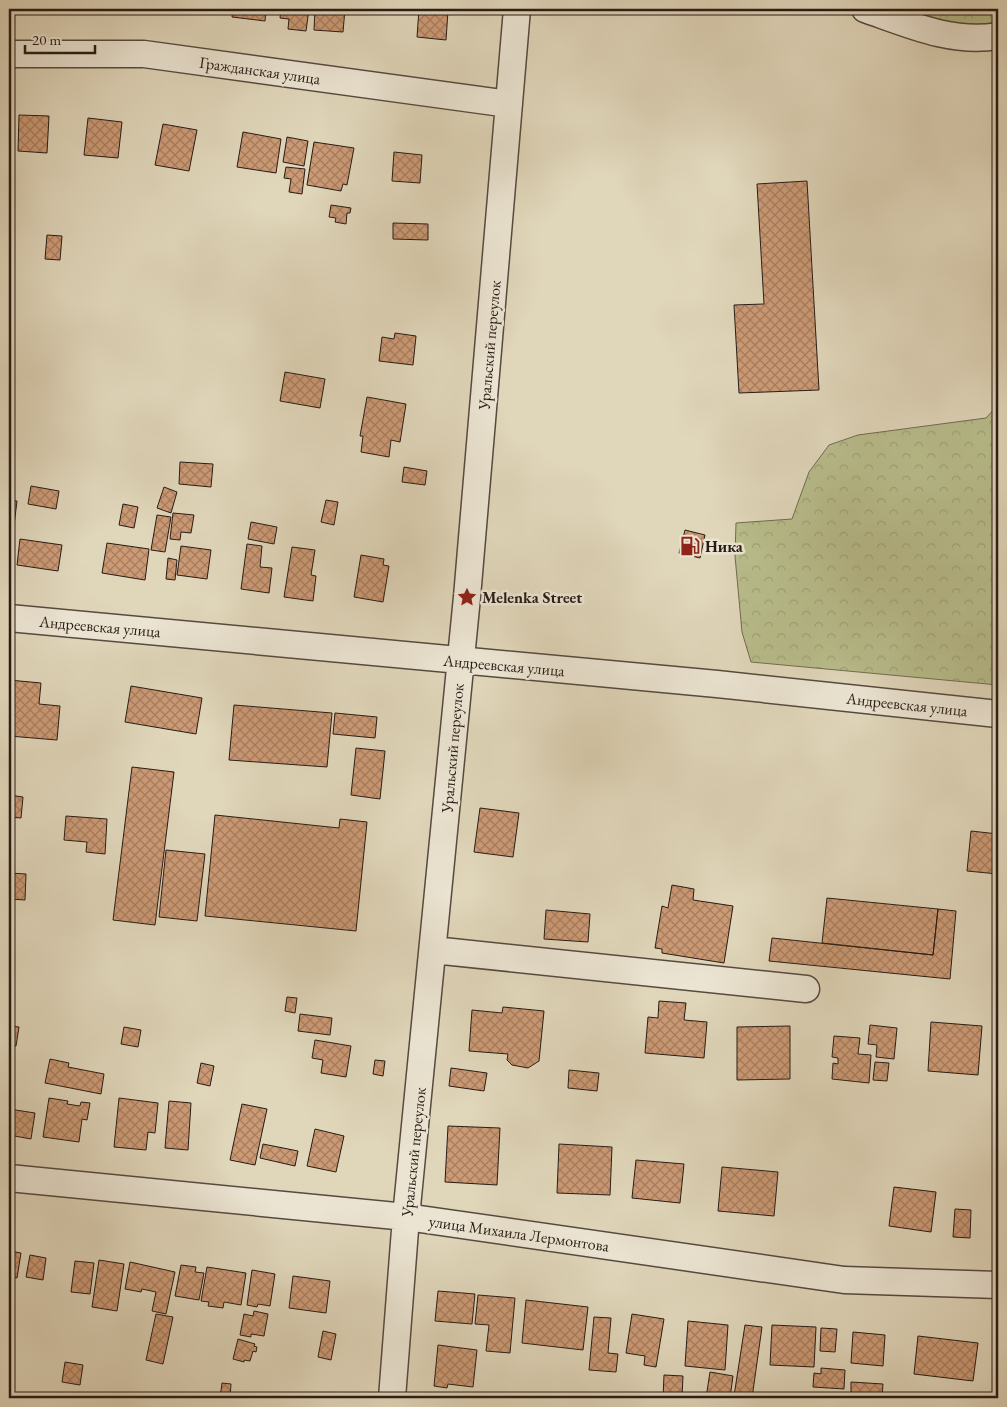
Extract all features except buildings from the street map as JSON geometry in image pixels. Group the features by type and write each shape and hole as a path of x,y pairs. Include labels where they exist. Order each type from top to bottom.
{"street":[{"path":"864,9 951,37 974,39 998,36"},
{"name":"Уральский переулок","path":"392,1398 406,1217 433,950 510,104 522,10"},
{"name":"Гражданская улица","path":"9,54 144,54 510,104"},
{"name":"Андреевская улица","path":"9,618 717,684 998,714"},
{"path":"433,950 806,989"},
{"name":"улица Михаила Лермонтова","path":"9,1178 406,1217 844,1280 998,1285"}],"green space":[{"path":"910,9 998,9 998,22 971,27 941,23"},
{"path":"998,405 998,685 751,662 742,632 735,556 736,523 792,519 809,472 829,445 858,435 986,418"}],"place":[{"name":"Ника","path":"690,546"},
{"name":"Melenka Street","path":"467,597"}]}
